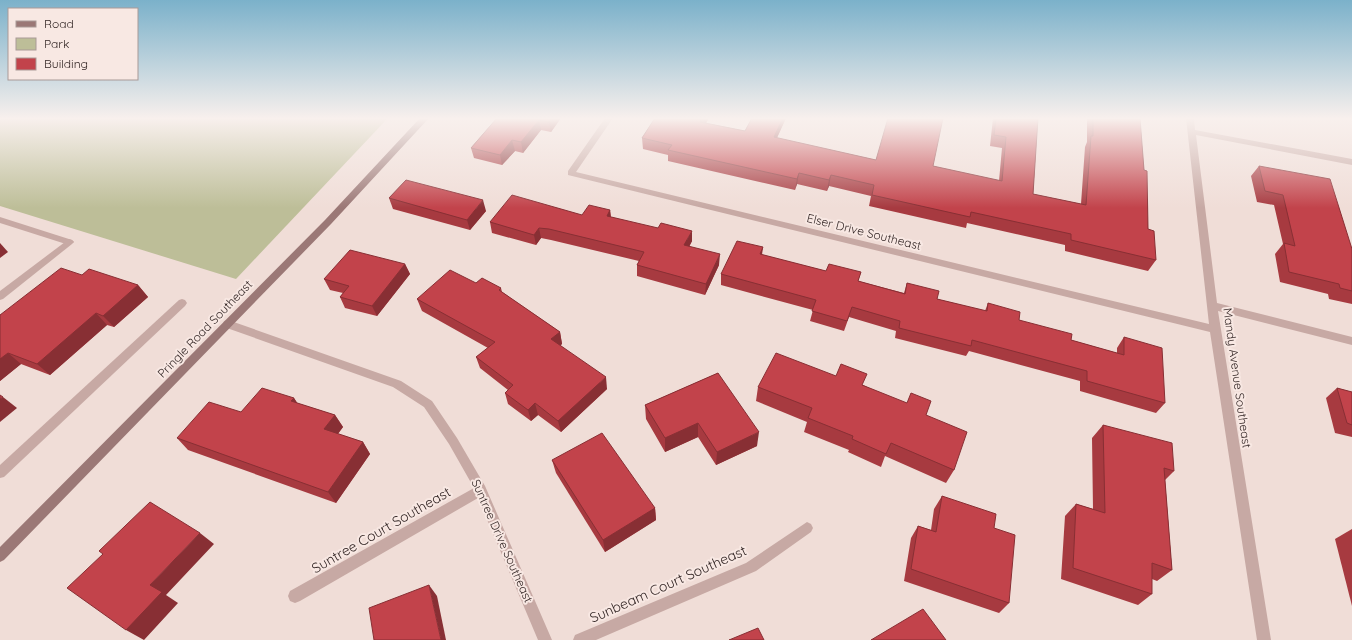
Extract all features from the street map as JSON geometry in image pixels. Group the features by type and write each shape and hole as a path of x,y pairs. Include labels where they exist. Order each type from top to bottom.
{"main road":[{"name":"Pringle Road Southeast","path":"0,556 228,324 396,148"}],"street":[{"name":"Elser Drive Southeast","path":"588,148 571,173 1215,329"},
{"name":"Mandy Avenue Southeast","path":"1193,148 1215,329 1264,640"},
{"path":"1276,148 1352,162"},
{"path":"0,220 69,242 0,296"},
{"path":"0,473 182,303"},
{"path":"1213,306 1352,341"},
{"name":"Suntree Drive Southeast","path":"228,324 397,384 428,404 453,441 482,490 545,640"},
{"name":"Suntree Court Southeast","path":"295,596 482,490"},
{"name":"Sunbeam Court Southeast","path":"580,640 751,567 807,528"}],"green space":[{"path":"0,148 360,148 236,279 0,206"}],"building":[{"path":"471,148 506,148 500,155"},
{"path":"670,148 822,148 876,160 879,148 937,148 933,166 1002,181 1005,148 1036,148 1033,194 1086,205 1090,148 1142,148 1144,170 1147,171 1148,229 1154,231 1156,260 1071,240 1071,234 971,212 970,217 872,195 874,185 831,175 829,180 799,173 797,179 668,150"},
{"path":"1259,166 1330,179 1352,249 1352,291 1340,288 1339,284 1289,272 1284,243 1295,246 1283,195 1265,191"},
{"path":"406,180 483,200 467,220 389,198"},
{"path":"512,195 582,215 589,205 610,210 607,216 658,228 661,223 692,231 684,245 720,254 706,284 637,265 644,252 549,229 539,228 534,235 490,222"},
{"path":"737,241 763,247 760,254 826,271 829,264 861,272 858,281 905,294 907,283 939,291 937,299 987,311 988,303 1020,312 1019,320 1072,334 1071,340 1124,355 1124,337 1162,348 1165,403 1087,381 1087,371 972,340 971,346 899,328 900,321 852,307 847,321 812,311 816,300 721,274"},
{"path":"350,250 405,264 372,306 340,297 349,286 324,279"},
{"path":"61,268 82,275 89,269 138,285 103,316 96,313 37,364 8,353 0,359 0,315"},
{"path":"450,270 476,283 482,278 501,288 499,290 560,332 551,339 606,377 558,421 535,403 528,410 505,393 513,385 476,357 495,342 417,299"},
{"path":"776,353 836,376 841,364 867,374 862,385 907,403 911,393 931,401 926,415 967,432 954,470 891,443 886,454 852,439 853,436 808,418 812,408 758,387"},
{"path":"718,373 759,432 717,452 698,423 665,438 645,405"},
{"path":"262,388 294,398 291,401 335,415 324,429 363,442 328,492 177,438 209,402 241,412"},
{"path":"1337,388 1352,392 1352,425 1347,423"},
{"path":"1103,425 1172,443 1174,471 1164,468 1172,570 1152,563 1152,594 1073,568 1076,504 1105,513"},
{"path":"602,433 655,508 603,540 552,460"},
{"path":"942,496 996,514 994,528 1015,535 1009,603 911,569 918,526 936,532"},
{"path":"150,502 200,533 150,585 162,592 126,630 67,588 103,554 99,551"},
{"path":"429,585 441,640 374,640 369,608"},
{"path":"923,609 946,640 871,640"},
{"path":"758,628 764,640 729,640"}]}
